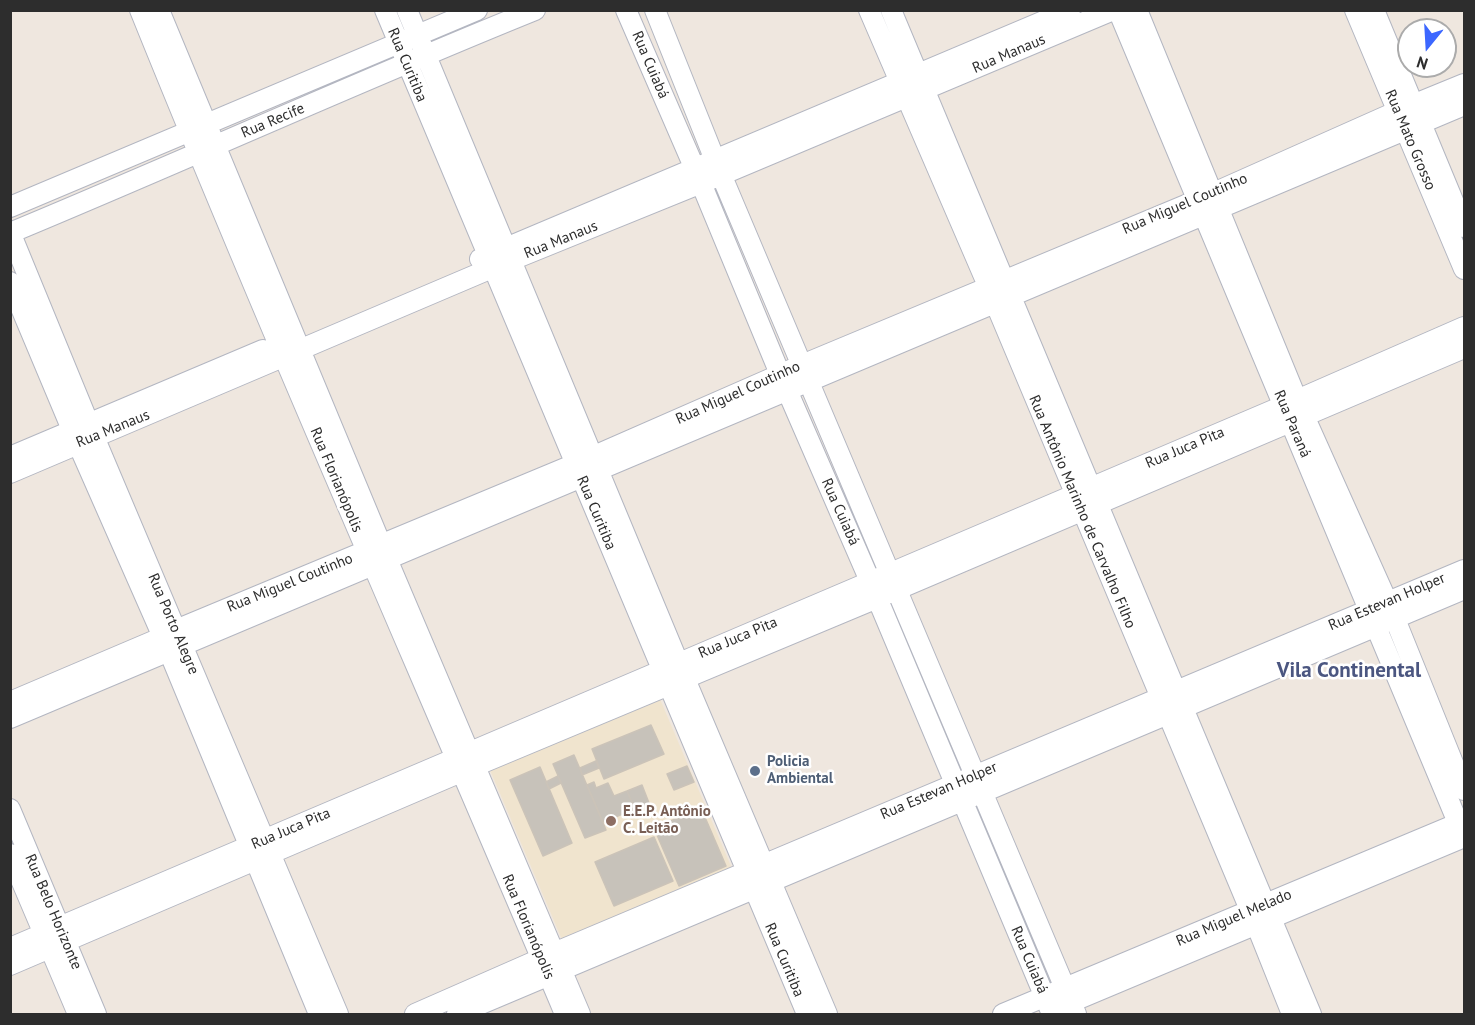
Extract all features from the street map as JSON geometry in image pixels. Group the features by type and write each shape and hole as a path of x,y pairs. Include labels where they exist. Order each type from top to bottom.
{"street":[{"name":"Rua Florianópolis","path":"140,10 197,128 376,555 466,762 551,964 565,1014"},
{"name":"Rua Florianópolis","path":"159,10 197,128"},
{"name":"Rua Curitiba","path":"385,10 489,262 586,467 759,877 807,1014"},
{"name":"Rua Curitiba","path":"407,10 508,254 586,467"},
{"name":"Rua Recife","path":"10,207 477,10"},
{"name":"Rua Recife","path":"11,232 535,10"},
{"name":"Rua Cuiabá","path":"626,10 698,176 783,383 874,590 1047,1009"},
{"name":"Rua Cuiabá","path":"655,10 718,167 1070,1002"},
{"name":"Rua Antônio Marinho de Carvalho Filho","path":"869,10 912,86 1260,914 1311,1014"},
{"name":"Rua Antônio Marinho de Carvalho Filho","path":"891,10 912,86"},
{"name":"Rua Manaus","path":"912,86 1070,10"},
{"name":"Rua Manaus","path":"10,473 84,434 508,254 912,86 1113,10"},
{"name":"Rua Paraná","path":"1118,10 1209,204"},
{"name":"Rua Paraná","path":"1137,10 1209,204 1294,411 1382,614 1464,790"},
{"name":"Rua Mato Grosso","path":"1355,10 1464,227"},
{"name":"Rua Mato Grosso","path":"1374,10 1464,269"},
{"name":"Rua Miguel Coutinho","path":"10,702 172,641 1209,204 1410,117 1464,84"},
{"name":"Rua Miguel Coutinho","path":"1410,117 1464,105"},
{"path":"62,185 72,207"},
{"name":"Rua Porto Alegre","path":"11,232 84,434"},
{"name":"Rua Porto Alegre","path":"10,282 84,434 260,850 338,1014"},
{"name":"Rua Juca Pita","path":"1294,411 1464,327"},
{"name":"Rua Juca Pita","path":"10,965 55,938 466,762 1294,411 1464,348"},
{"name":"Rua Manaus","path":"10,457 84,434"},
{"name":"Rua Estevan Holper","path":"415,1014 551,964 1382,614 1464,570"},
{"name":"Rua Estevan Holper","path":"1382,614 1464,589"},
{"name":"Rua Paraná","path":"1382,614 1463,829"},
{"name":"Rua Miguel Coutinho","path":"10,718 172,641"},
{"name":"Rua Belo Horizonte","path":"10,809 55,938 78,1014"},
{"name":"Rua Miguel Melado","path":"1003,1014 1047,1009 1070,1002 1260,914 1463,829"},
{"name":"Rua Porto Alegre","path":"260,850 319,1014"},
{"name":"Rua Belo Horizonte","path":"10,854 96,1014"},
{"name":"Rua Curitiba","path":"759,877 827,1014"},
{"name":"Rua Antônio Marinho de Carvalho Filho","path":"1260,914 1292,1014"},
{"name":"Rua Juca Pita","path":"10,948 55,938"},
{"name":"Rua Florianópolis","path":"551,964 580,1014"},
{"name":"Rua Estevan Holper","path":"457,1014 551,964"}],"shaded area":[{"name":"E.E.P. Antônio C. Leitão","path":"660,699 733,871 563,942 490,770"}],"building":[{"path":"651,725 664,754 604,779 592,749"},
{"path":"574,755 606,830 585,838 553,764"},
{"path":"596,761 599,768 582,775 580,768"},
{"path":"687,766 694,782 674,790 667,774"},
{"path":"540,767 572,843 543,856 510,780"},
{"path":"558,776 561,783 549,789 546,782"},
{"path":"594,782 596,788 608,783 614,796 627,791 635,809 603,822 587,785"},
{"path":"642,785 649,803 635,809 627,791"},
{"path":"701,808 726,866 679,886 654,828"},
{"path":"654,837 673,881 614,906 595,862"}],"place":[{"name":"Policia Ambiental","path":"755,771"},
{"name":"E.E.P. Antônio C. Leitão","path":"611,821"}],"district":[{"name":"Vila Continental","path":"1349,671"}]}
